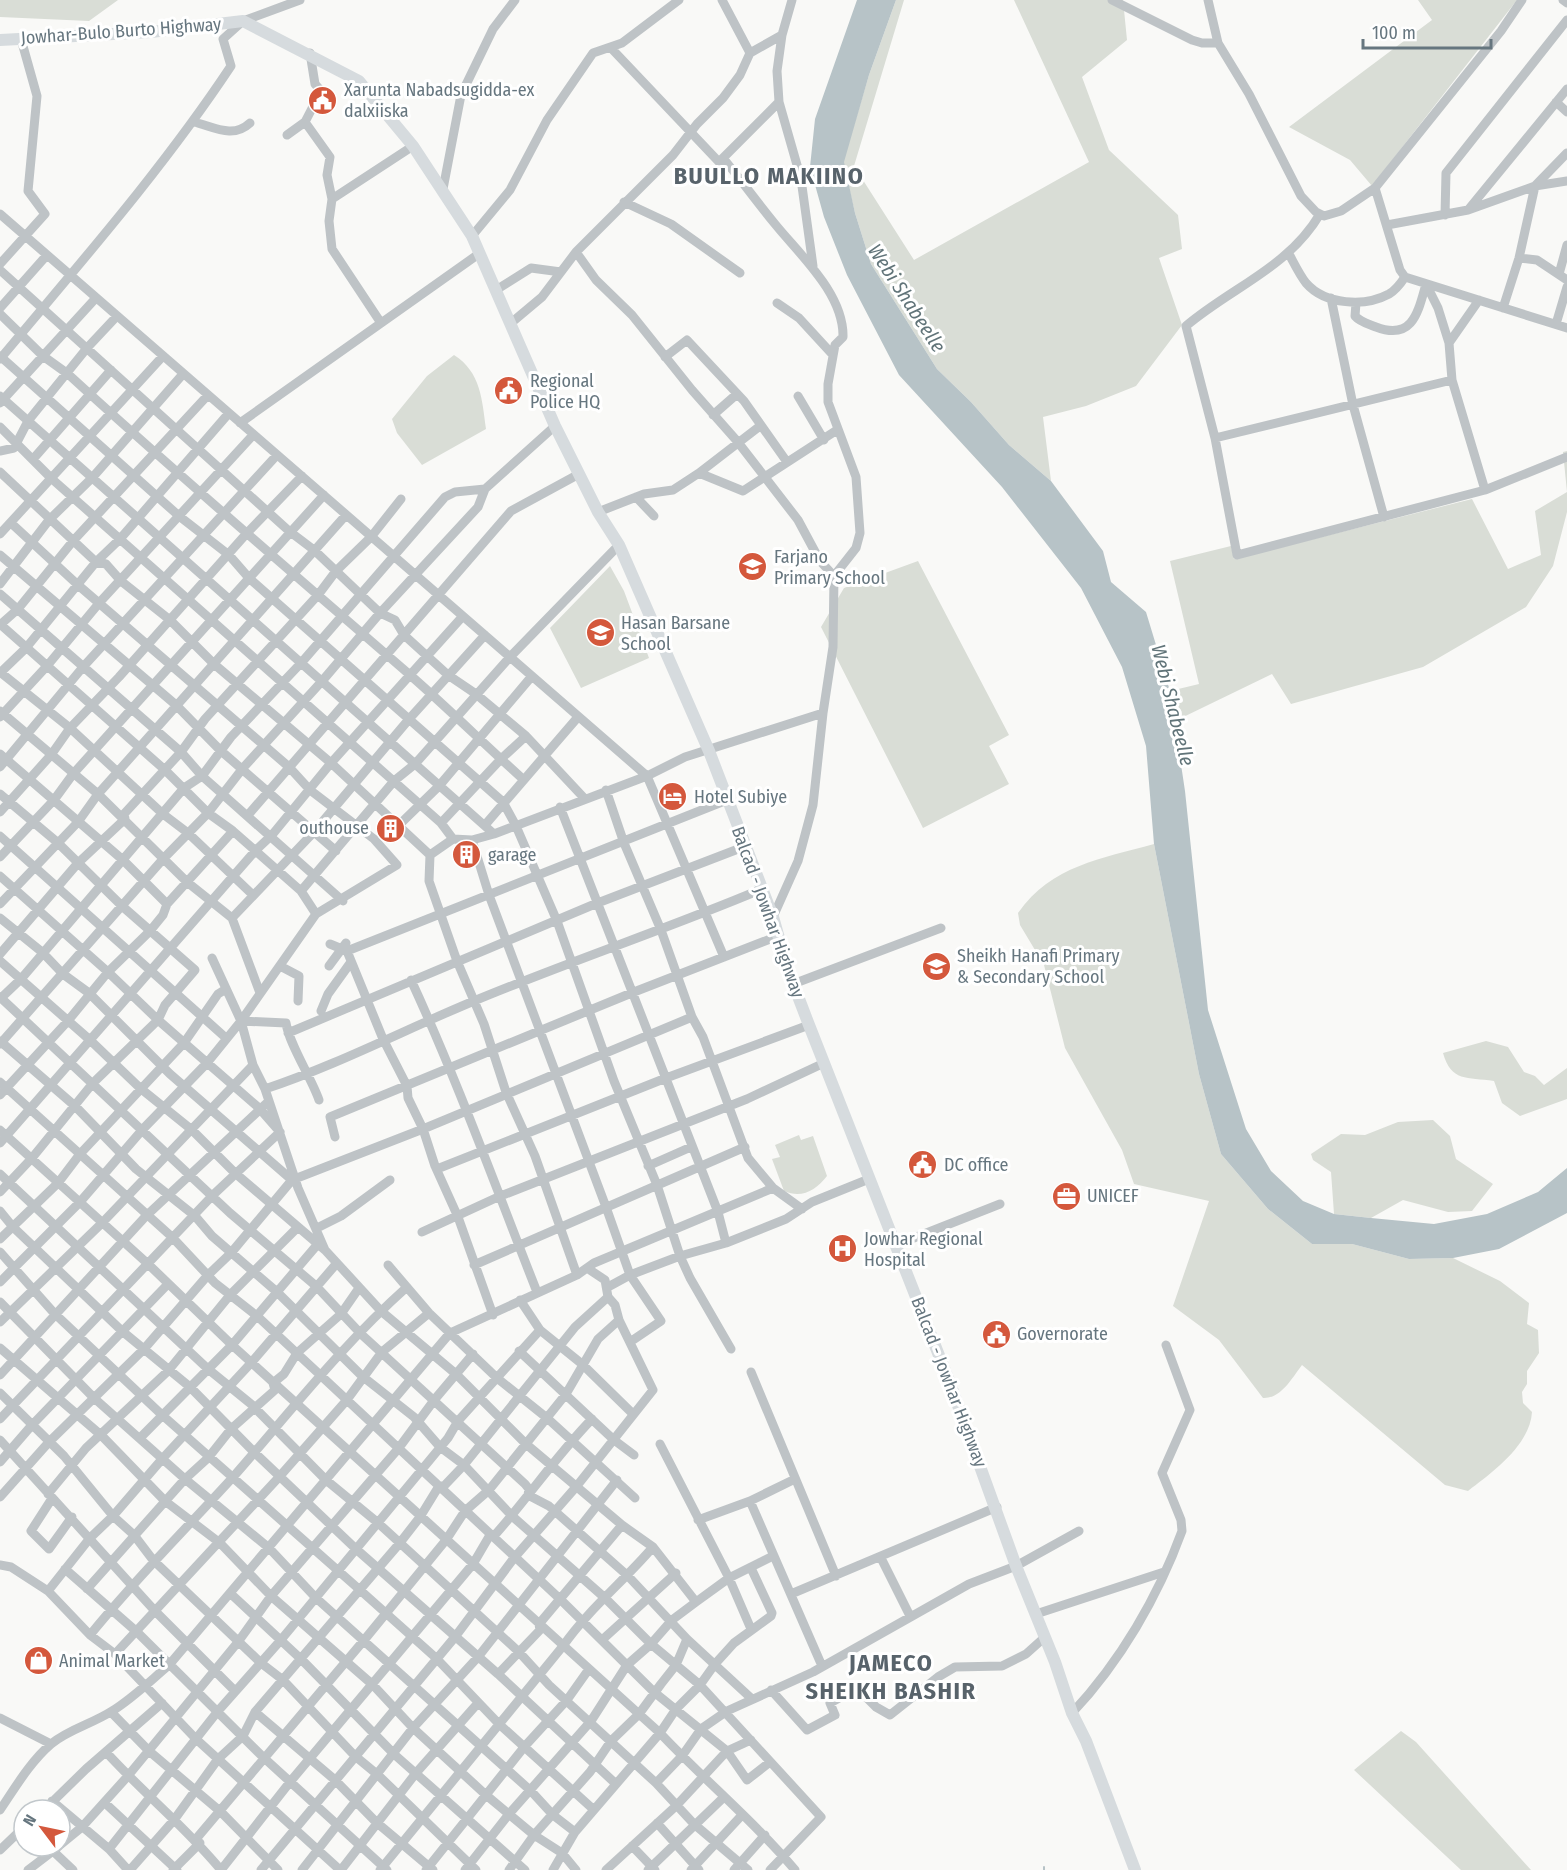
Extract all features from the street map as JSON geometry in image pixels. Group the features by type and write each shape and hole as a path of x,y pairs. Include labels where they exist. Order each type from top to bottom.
{"main road":[{"name":"Balcad - Jowhar Highway","path":"243,21 310,53 359,81 413,146 472,236 555,426 598,512 619,545 709,751 773,917 793,984 997,1507 1016,1566 1045,1637 1072,1713 1086,1741 1135,1870"},
{"name":"Jowhar-Bulo Burto Highway","path":"0,40 151,32 243,21"}],"street":[{"path":"296,0 243,21 223,39 231,66 194,122 43,309 0,357 178,516 229,555 249,578 503,802 516,826 557,921 620,1096 657,1185 680,1256 690,1278 731,1349"},
{"path":"443,189 460,95 493,29 515,0"},
{"path":"472,236 510,190 547,120 592,53 602,48 611,48 636,34 679,0"},
{"path":"722,0 750,53"},
{"path":"792,0 782,35 777,71 779,102 801,179 813,266"},
{"path":"1112,0 1192,40 1202,43 1218,43"},
{"path":"1208,0 1218,43 1249,94 1301,196 1320,214 1330,215 1341,211 1375,188 1501,31 1522,0"},
{"path":"1563,0 1567,3"},
{"path":"1445,215 1446,174 1567,20"},
{"path":"511,323 530,309 576,252 692,134 697,124 732,88 750,53 782,35"},
{"path":"0,264 45,214 28,191 37,96 21,39"},
{"path":"611,48 719,162 779,102"},
{"path":"287,135 305,122 321,91 315,84 310,53"},
{"path":"1468,210 1567,89"},
{"path":"1556,102 1567,112"},
{"path":"194,122 232,133 243,130 250,123"},
{"path":"305,122 330,157 327,175 332,198 329,221 332,249 381,323"},
{"path":"332,198 413,146"},
{"path":"1503,308 1519,258 1535,186 1567,153"},
{"path":"723,158 776,226 813,266 843,327 843,337 835,345 828,384 828,402 856,477 860,533 856,548 834,576 833,647 808,830 773,917"},
{"path":"1387,225 1468,210 1535,186 1567,181"},
{"path":"1375,188 1400,270 1405,277 1567,328"},
{"path":"624,202 670,224 740,273"},
{"path":"1320,214 1305,239 1289,254 1186,326 1215,438 1237,555 1485,490 1567,457"},
{"path":"2,219 47,255 647,776 724,957"},
{"path":"1559,274 1567,245"},
{"path":"576,252 596,280 632,315 737,441 798,520 820,561 834,576"},
{"path":"240,423 480,253"},
{"path":"1289,254 1306,283 1331,298 1356,303 1390,293 1405,277"},
{"path":"0,308 47,255"},
{"path":"1519,258 1537,260 1567,280"},
{"path":"496,290 531,268 561,272"},
{"path":"0,270 267,512 314,550 358,594 380,613 395,620 405,635 448,675 476,694 526,736 585,799"},
{"path":"1356,318 1383,330 1399,331 1408,326 1418,314 1426,284"},
{"path":"1426,284 1438,308 1449,343 1452,380 1485,490"},
{"path":"1556,324 1567,287"},
{"path":"1331,298 1353,405 1384,517"},
{"path":"95,299 24,378 1,399 208,578 276,641 324,680 345,702 494,834"},
{"path":"1449,343 1479,300"},
{"path":"777,303 799,318 833,355"},
{"path":"1356,303 1356,318"},
{"path":"0,315 22,333 43,356 68,374 110,414 224,512 269,555 410,675 524,780"},
{"path":"0,451 15,448 28,421 87,348 117,316"},
{"path":"1339,330 1356,318"},
{"path":"665,357 687,340 737,394 787,462"},
{"path":"0,534 71,460 131,388 163,356"},
{"path":"34,458 111,370"},
{"path":"0,584 12,565 49,520 73,498 183,374"},
{"path":"1215,438 1452,380"},
{"path":"713,415 737,394"},
{"path":"208,395 175,428 115,498 73,541 18,609 0,625 117,726 208,813 256,850 301,891 316,914"},
{"path":"798,396 824,440"},
{"path":"229,413 120,539 96,562 26,648 0,672 70,728 118,774 188,833 253,895"},
{"path":"555,426 484,489 478,507 380,613 324,680 243,768 208,813 164,858 1,1043 75,1106 121,1155 195,1216 231,1253 277,1292 362,1376 419,1422 440,1447 464,1465 512,1516 605,1598 651,1644 700,1685 727,1712 821,1817 770,1870"},
{"path":"598,512 636,497 673,490 760,426"},
{"path":"0,427 73,498 441,823 453,839"},
{"path":"699,473 741,492 837,430"},
{"path":"253,435 100,602 25,691 1,714 98,794 187,882 232,918 260,993"},
{"path":"0,768 3,757 26,735 103,645 125,624 243,490 277,455"},
{"path":"0,472 96,562 106,564 121,581 170,620 214,664 331,763 430,855 429,881 506,1092 523,1134 535,1156 577,1275"},
{"path":"248,815 326,722 387,656 512,510 579,474"},
{"path":"0,812 51,755 70,728 128,667 247,533 302,476"},
{"path":"484,489 455,492 445,497 358,594 302,662 220,750 202,776 184,788 21,979 0,998 25,1018 46,1042 93,1083 120,1112 143,1129 249,1228 316,1286 361,1334 507,1466 529,1489 528,1495"},
{"path":"0,857 54,800 73,774 231,599 289,531 324,495"},
{"path":"636,497 654,516"},
{"path":"125,819 124,814 181,752 197,728 318,595 336,571 371,537 401,499"},
{"path":"0,904 34,865 78,822 98,794 346,515"},
{"path":"0,1282 80,1202 143,1129 207,1063 241,1021 316,914 343,901 397,865 374,838 310,790 289,767 78,585 11,523"},
{"path":"301,891 377,804 394,781 415,764 510,657 619,545"},
{"path":"0,555 60,605 128,667 176,705 220,750 336,851"},
{"path":"0,594 107,690 181,752 202,776 272,835 343,901"},
{"path":"463,616 426,654 290,811 272,835 256,850 152,971 2,1136 32,1158 147,1263 167,1285 251,1363 660,1733 723,1798 765,1835 795,1870"},
{"path":"232,918 313,833 410,718 485,635"},
{"path":"399,825 439,786 478,737 532,676"},
{"path":"430,855 453,839 472,840 494,834 560,807 647,776 685,756 709,751 823,713"},
{"path":"485,825 578,717"},
{"path":"441,823 458,803 526,736"},
{"path":"3,757 123,860 167,904"},
{"path":"606,790 624,843 661,930 692,1017 730,1105 752,1165 773,1188 802,1209"},
{"path":"0,794 57,842 122,906 195,970 175,992 158,1020 93,1083 32,1158 0,1192"},
{"path":"329,966 345,948 624,843 668,822 727,800"},
{"path":"560,807 718,1212 726,1243"},
{"path":"0,954 16,932 78,863 125,819"},
{"path":"233,831 167,904 163,915 150,931 108,972 67,1022 2,1089 28,1108 172,1237 208,1275 257,1316 560,1599 654,1692 727,1751 747,1780 770,1762"},
{"path":"0,836 59,886 226,1038"},
{"path":"472,840 489,895 606,1207 620,1252 630,1275 661,1321 630,1342"},
{"path":"288,1033 507,940 746,846"},
{"path":"0,876 82,952 108,972 129,995 259,1108 280,1132"},
{"path":"266,1089 309,1074 383,1039 523,981 613,945 661,930 762,889"},
{"path":"0,918 42,952 63,974 89,993 135,1042 293,1179"},
{"path":"793,984 941,928"},
{"path":"335,1137 330,1117 450,1066 778,936"},
{"path":"330,944 345,948"},
{"path":"345,948 383,1039 407,1086 408,1098 423,1129 437,1170 458,1217 493,1315"},
{"path":"212,958 241,1021 253,1065 266,1089 293,1179 317,1228 321,1248"},
{"path":"0,961 90,1040 140,1088 192,1130 235,1173 321,1248 381,1311 456,1374 526,1444 622,1525 653,1547 676,1573 696,1602"},
{"path":"321,1011 328,994 351,962"},
{"path":"280,966 299,976 298,1001"},
{"path":"411,980 450,1066 498,1197 537,1292"},
{"path":"0,1239 58,1183 80,1154 102,1133 161,1064 184,1043 218,994 226,989"},
{"path":"0,1497 3,1485 25,1469 49,1442 144,1349 208,1275 231,1253 249,1228 293,1179 423,1129 506,1092 692,1017"},
{"path":"241,1021 286,1023 288,1033 309,1074 319,1100"},
{"path":"437,1170 666,1078 809,1025"},
{"path":"422,1232 498,1197 730,1105 824,1063"},
{"path":"0,1322 57,1269 234,1088 253,1065"},
{"path":"0,1375 54,1313 81,1290 146,1216 269,1101"},
{"path":"0,1419 80,1337 172,1237 258,1150 280,1132"},
{"path":"648,1166 691,1147"},
{"path":"474,1265 745,1147"},
{"path":"0,1174 208,1369 253,1407 326,1480 377,1522 424,1568 519,1652 741,1868 765,1835"},
{"path":"439,1486 444,1486 482,1444 575,1327 608,1292 630,1275 680,1256 726,1243 786,1219 812,1202 869,1179"},
{"path":"317,1228 341,1216 390,1180"},
{"path":"0,1810 26,1773 51,1744 76,1728 111,1712 145,1688 188,1645 450,1333 577,1275 620,1252 773,1188"},
{"path":"896,1245 1000,1204"},
{"path":"0,1211 13,1227 81,1290 102,1313 168,1371 190,1387 307,1503 455,1638 498,1674 616,1784"},
{"path":"72,1517 49,1548 31,1531 70,1467 141,1394 168,1371 230,1295 297,1228"},
{"path":"140,1438 161,1414 232,1345 295,1269 321,1248"},
{"path":"0,1252 54,1313 161,1414 208,1458 288,1524 386,1613 435,1658 499,1724 594,1809"},
{"path":"48,1591 90,1538 113,1516 162,1458 210,1409 337,1263"},
{"path":"388,1265 429,1312 497,1378 519,1398 547,1418 570,1442 595,1460 635,1498"},
{"path":"261,1870 435,1658 455,1638 514,1558 576,1487 595,1460 614,1440 653,1390 619,1320 605,1280 587,1268"},
{"path":"0,1462 32,1425 167,1285"},
{"path":"90,1635 153,1560 232,1478 320,1376 381,1311 407,1287"},
{"path":"273,1383 284,1374 297,1353 341,1314 359,1288"},
{"path":"520,1300 540,1330 582,1364 633,1414"},
{"path":"0,1302 94,1398 185,1479 269,1548 316,1598 391,1662 531,1791 553,1815 576,1832"},
{"path":"115,1654 280,1476 321,1426 346,1401 362,1376 382,1352 429,1312"},
{"path":"105,1803 175,1869 263,1757 347,1662 424,1568 465,1511 489,1490 566,1394 598,1339 619,1320"},
{"path":"109,1849 218,1711 280,1641 420,1469 457,1428 458,1421 540,1330"},
{"path":"1072,1713 1106,1674 1132,1634 1176,1548 1182,1526 1162,1473 1190,1410 1166,1345"},
{"path":"0,1348 102,1436 165,1501 220,1543 271,1596 373,1685 413,1728 486,1795 534,1835 562,1853 576,1870"},
{"path":"519,1351 614,1440 634,1455"},
{"path":"72,1836 128,1777 238,1642 271,1596 374,1474 398,1449 435,1399 473,1354"},
{"path":"751,1372 836,1576"},
{"path":"87,1589 185,1479 208,1458 231,1429 253,1407 275,1390 273,1383"},
{"path":"0,1393 49,1442 113,1516 134,1535 153,1560 238,1642 283,1680 306,1707 355,1756 448,1842 470,1868 509,1814 591,1721 613,1691 627,1665 651,1644 672,1620 696,1602 729,1578 773,1556"},
{"path":"490,1535 494,1536 512,1516 570,1442 592,1419"},
{"path":"0,1440 50,1497 72,1517 133,1584 155,1611 213,1672 235,1691"},
{"path":"660,1444 681,1480 751,1629"},
{"path":"698,1520 750,1501 795,1479"},
{"path":"302,1870 395,1755 413,1728 478,1657 538,1579 599,1506 617,1480"},
{"path":"72,1818 109,1849 129,1870 174,1820 218,1759 243,1736 255,1712 320,1639 399,1544 420,1517 439,1486"},
{"path":"528,1495 543,1501 628,1575 672,1620 687,1639 752,1699"},
{"path":"750,1501 822,1666"},
{"path":"792,1594 997,1507"},
{"path":"498,1674 540,1630 540,1624 622,1525"},
{"path":"656,1784 701,1729 727,1712 822,1666 969,1584 1016,1566 1079,1531"},
{"path":"106,1752 128,1777 198,1841 221,1870 290,1782 473,1564 490,1535"},
{"path":"65,1569 137,1632 263,1757 383,1869 401,1842 563,1646 581,1620 597,1609 653,1547"},
{"path":"881,1558 910,1616"},
{"path":"0,1565 11,1567 48,1591 90,1635 115,1654 196,1739 293,1830 341,1870 416,1773 478,1703"},
{"path":"553,1870 576,1832 660,1733 676,1709 700,1685 734,1643 772,1613 751,1568"},
{"path":"1036,1614 1164,1572"},
{"path":"602,1640 627,1620 676,1573"},
{"path":"231,1594 302,1660 395,1755 525,1870"},
{"path":"771,1690 807,1730 835,1715 830,1702 857,1688 876,1707 890,1715 938,1677 955,1668 1002,1666 1026,1654 1045,1637"},
{"path":"509,1870 534,1835 595,1765 611,1741 639,1714 676,1665 687,1639"},
{"path":"255,1712 335,1780 376,1822 429,1869 525,1746 567,1700 589,1669"},
{"path":"55,1798 162,1703"},
{"path":"111,1712 148,1751 221,1812 278,1870"},
{"path":"0,1718 51,1744"},
{"path":"611,1868 676,1806 727,1751 751,1740"},
{"path":"632,1846 651,1869 675,1842 723,1798"},
{"path":"657,1823 695,1869 742,1815"},
{"path":"0,1850 12,1838"},
{"path":"28,1870 44,1858"}],"shaded area":[{"path":"0,0 118,0 89,21 0,17"},
{"path":"857,0 896,0 869,75 844,162 855,213 871,264 937,369 971,402 1009,445 1051,481 1103,551 1111,582 1146,612 1170,691 1185,791 1208,1010 1246,1129 1271,1171 1303,1201 1334,1214 1434,1224 1487,1214 1538,1192 1567,1168 1567,1213 1499,1249 1453,1258 1409,1259 1352,1244 1312,1244 1268,1209 1221,1154 1199,1074 1154,844 1146,746 1122,667 1081,588 1002,487 899,375 847,275 824,217 810,167 815,119"},
{"path":"896,0 904,0 854,166 914,260 1089,162 1014,0 1123,0 1127,40 1082,77 1109,150 1178,215 1182,249 1159,258 1182,325 1136,386 1086,406 1043,417 1051,481 1009,445 971,402 937,369 871,264 855,213 843,162 869,75"},
{"path":"1418,0 1517,0 1372,186 1350,160 1289,127 1432,20"},
{"path":"454,355 463,362 475,378 481,397 486,429 422,465 397,433 392,419 427,376"},
{"path":"1567,451 1567,492 1563,452"},
{"path":"1567,492 1567,512 1553,566 1526,607 1423,667 1291,704 1272,674 1173,722 1170,691 1199,684 1170,561 1231,546 1234,559 1472,499 1508,569 1541,555 1535,511"},
{"path":"918,561 1009,735 989,746 1009,784 923,828 821,627 844,588"},
{"path":"610,566 624,591 649,658 581,688 550,628"},
{"path":"1154,844 1199,1074 1221,1154 1268,1209 1312,1244 1352,1244 1409,1259 1453,1258 1500,1281 1529,1303 1527,1324 1538,1330 1539,1353 1527,1371 1527,1384 1522,1392 1523,1403 1532,1412 1530,1424 1525,1436 1509,1457 1468,1491 1445,1485 1302,1365 1281,1391 1263,1398 1219,1340 1173,1306 1209,1201 1134,1184 1122,1150 1065,1048 1044,965 1020,925 1018,913 1031,897 1062,874 1097,860"},
{"path":"1486,1041 1508,1047 1524,1072 1535,1076 1544,1085 1567,1068 1567,1099 1520,1116 1502,1103 1494,1081 1461,1076 1456,1074 1446,1062 1443,1053"},
{"path":"1433,1120 1450,1136 1456,1159 1493,1184 1472,1211 1448,1212 1403,1200 1371,1218 1334,1214 1331,1172 1313,1160 1311,1154 1341,1134 1365,1135 1398,1122"},
{"path":"799,1135 801,1140 813,1136 827,1176 808,1192 797,1194 784,1191 772,1159 780,1157 775,1145"},
{"path":"1401,1731 1416,1742 1531,1870 1461,1870 1354,1770"}],"place":[{"name":"Xarunta Nabadsugidda-ex dalxiiska","path":"323,100"},
{"name":"Regional Police HQ","path":"509,391"},
{"name":"Farjano Primary School","path":"753,567"},
{"name":"Hasan Barsane School","path":"600,633"},
{"name":"Hotel Subiye","path":"673,797"},
{"name":"outhouse","path":"390,828"},
{"name":"garage","path":"467,855"},
{"name":"Sheikh Hanafi Primary & Secondary School","path":"936,966"},
{"name":"DC office","path":"923,1165"},
{"name":"UNICEF","path":"1066,1196"},
{"name":"Jowhar Regional Hospital","path":"843,1249"},
{"name":"Governorate","path":"996,1334"},
{"name":"Animal Market","path":"38,1661"}],"district":[{"name":"BUULLO MAKIINO","path":"769,176"},
{"name":"JAMECO SHEIKH BASHIR","path":"891,1677"}],"water label":[{"name":"Webi Shabeelle","path":"907,298"},
{"name":"Webi Shabeelle","path":"1173,705"}]}
